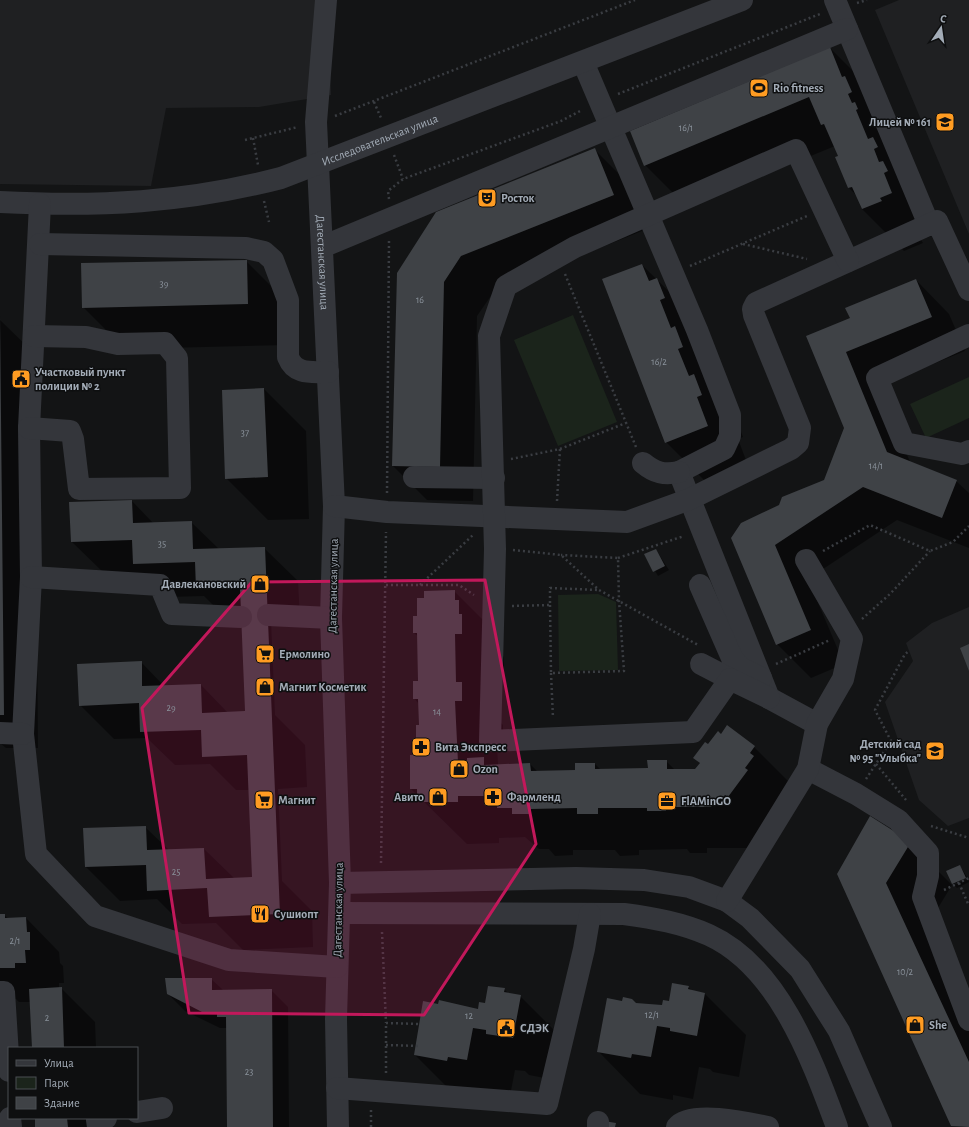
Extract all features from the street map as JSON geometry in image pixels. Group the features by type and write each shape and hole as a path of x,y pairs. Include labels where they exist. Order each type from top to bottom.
{"street":[{"name":"Дагестанская улица","path":"326,0 316,122 334,506 331,618 340,883 337,967 338,1127"},
{"name":"Исследовательская улица","path":"0,202 40,204 103,204 164,200 254,185 318,165 742,0"},
{"path":"836,4 929,225"},
{"path":"322,247 847,29"},
{"path":"583,62 673,274 730,415 730,436 724,449 679,472 666,474 652,471 643,463"},
{"path":"730,679 693,732 490,742 495,548 489,336 506,286 575,247 796,150 848,261"},
{"path":"40,204 40,244 29,428 31,578 23,734 36,854 95,916 229,960 337,967"},
{"path":"334,506 387,512 627,522 690,499 791,449 798,443 800,428 753,309 756,303 937,222 969,290"},
{"path":"40,244 246,248 264,252 273,260 288,300 288,357 291,364 299,370 306,372 328,372"},
{"path":"969,335 877,378 904,443 962,454 969,451"},
{"path":"29,428 70,431 73,438 79,489 180,488 178,358 165,344 118,344 86,337 34,336"},
{"path":"414,477 494,471"},
{"path":"679,472 769,698"},
{"path":"727,901 808,768 817,724 843,679 852,639 806,560"},
{"path":"31,578 160,585 172,614 241,617"},
{"path":"700,585 732,658 741,668 761,678"},
{"path":"268,615 331,618"},
{"path":"700,655 730,679 817,724"},
{"path":"0,733 23,734"},
{"path":"808,768 856,794 898,820 928,853 928,876 923,897 969,1020"},
{"path":"340,883 576,878 644,880 689,887 727,901 750,918 800,969 839,1031 881,1127"},
{"path":"340,913 624,914 667,920 710,936 744,958 779,1000 810,1055 837,1127"},
{"path":"337,1088 547,1104 584,949 590,914"},
{"path":"0,992 4,992 8,1055"},
{"path":"138,1112 162,1108"},
{"path":"98,1127 97,1120 102,1119"},
{"path":"677,1127 680,1123 694,1119 732,1120 768,1127"}],"path":[{"path":"245,140 349,112 635,0"},
{"path":"381,883 387,512 388,191 403,179 561,121 600,101 836,4 867,0"},
{"path":"673,274 824,209"},
{"path":"743,244 808,259"},
{"path":"558,256 643,463"},
{"path":"494,471 560,449 626,423"},
{"path":"556,519 560,449"},
{"path":"420,585 494,516"},
{"path":"806,560 870,525 930,551 953,542 969,526"},
{"path":"495,548 561,555 618,558 703,530"},
{"path":"561,555 599,590 619,601 700,655"},
{"path":"551,673 624,671 619,601 618,558"},
{"path":"550,605 553,738"},
{"path":"856,794 890,741 875,710 905,654 909,651"},
{"path":"876,764 911,806"},
{"path":"926,824 969,838"},
{"path":"959,883 969,906"},
{"path":"381,913 386,1023 385,1092"},
{"path":"386,1023 419,1024"},
{"path":"386,1045 421,1046"}],"highlighted area":[{"path":"485,580 536,844 424,1015 189,1013 142,708 252,582"}],"shaded area":[{"path":"0,0 326,0 329,27 331,95 259,107 166,108 151,186 0,184"},
{"name":"Лицей № 161","path":"899,0 969,0 969,234 875,10"},
{"name":"Детский сад № 95 \"Улыбка\"","path":"969,607 969,818 948,826 919,800 885,702 913,661 906,643 932,623"}],"green space":[{"path":"573,315 617,422 558,446 514,340"},
{"path":"969,377 969,418 926,438 910,404"},
{"path":"598,594 616,602 618,670 559,671 558,595"}],"building":[{"path":"830,47 842,77 845,76 852,92 848,94 852,103 855,102 858,109 856,110 868,139 873,137 878,147 874,149 879,162 883,161 888,171 884,173 892,193 880,198 882,201 862,209 852,187 848,188 835,157 838,156 824,124 821,125 809,97 644,166 630,131"},
{"path":"595,148 614,195 461,256 444,282 440,467 392,466 397,273 436,212"},
{"path":"247,260 248,304 82,308 81,263"},
{"path":"642,264 649,281 657,278 665,298 660,300 671,328 675,326 683,347 678,349 689,376 694,374 702,395 697,397 708,426 665,443 602,279"},
{"path":"916,279 932,317 846,352 887,452 957,480 942,518 863,487 775,545 811,630 776,645 731,538 741,523 779,505 782,497 824,480 844,428 806,336 850,318 845,308"},
{"path":"0,316 4,715 0,715"},
{"path":"264,388 268,477 225,479 222,390"},
{"path":"132,500 133,523 192,521 193,549 265,547 280,914 209,917 207,888 147,891 146,865 85,867 83,828 146,826 147,850 204,848 206,879 252,877 247,755 202,757 201,730 140,732 139,703 79,706 77,664 142,661 142,686 201,684 202,713 245,711 240,588 196,589 195,562 133,564 132,540 71,542 69,502"},
{"path":"656,549 665,566 653,572 644,554"},
{"path":"455,590 455,600 459,600 459,614 462,614 462,634 455,634 456,682 462,682 462,701 455,701 458,762 467,762 467,758 484,757 484,765 530,763 531,771 575,770 575,763 595,763 595,769 648,768 647,760 667,760 667,769 695,769 700,763 693,758 705,742 708,744 718,731 721,734 727,725 755,746 750,753 754,756 745,768 748,770 728,797 725,795 721,800 717,798 711,807 666,807 666,811 647,811 647,808 598,808 598,814 577,814 577,808 531,809 531,814 512,814 512,808 497,808 497,801 488,802 488,796 458,796 458,802 424,802 424,795 417,795 417,789 410,789 410,755 416,755 416,725 419,725 418,699 413,699 413,681 418,681 417,633 413,633 413,616 417,616 417,598 424,598 424,591"},
{"path":"969,644 969,671 960,648"},
{"path":"870,816 911,842 886,883 969,1062 969,1127 951,1126 837,874"},
{"path":"960,865 966,878 952,884 946,871"},
{"path":"0,914 5,914 5,918 26,917 27,932 30,932 30,950 25,950 26,963 15,963 15,968 0,968"},
{"path":"165,978 212,978 212,990 272,989 273,1127 227,1127 226,1017 217,1017 217,1012 202,1012 167,994"},
{"path":"672,983 689,986 688,989 705,993 697,1036 670,1031 670,1028 657,1026 651,1057 632,1054 631,1058 597,1052 607,998 622,1001 623,997 632,999 636,1003 662,1005 663,1000 669,1001"},
{"path":"488,986 505,988 504,992 521,995 513,1038 486,1034 486,1030 473,1028 467,1060 448,1057 447,1061 414,1055 423,1001 438,1004 439,1000 478,1009 479,1002 485,1003"},
{"path":"62,987 64,1047 32,1047 29,989"},
{"path":"35,1119 67,1119 68,1127 35,1127"},
{"path":"604,1121 616,1123 615,1127 603,1127"}],"place":[{"name":"Rio fitness","path":"759,88"},
{"name":"Лицей № 161","path":"945,122"},
{"name":"Росток","path":"487,198"},
{"name":"Участковый пункт полиции № 2","path":"21,379"},
{"name":"Давлекановский","path":"260,584"},
{"name":"Ермолино","path":"265,654"},
{"name":"Магнит Косметик","path":"265,687"},
{"name":"Вита Экспресс","path":"421,747"},
{"name":"Детский сад № 95 \"Улыбка\"","path":"935,751"},
{"name":"Ozon","path":"459,769"},
{"name":"Авито","path":"438,797"},
{"name":"Фармленд","path":"493,797"},
{"name":"Магнит","path":"264,800"},
{"name":"FlAMinGO","path":"667,801"},
{"name":"Сушиопт","path":"260,914"},
{"name":"She","path":"915,1025"},
{"name":"СДЭК","path":"506,1028"}]}
